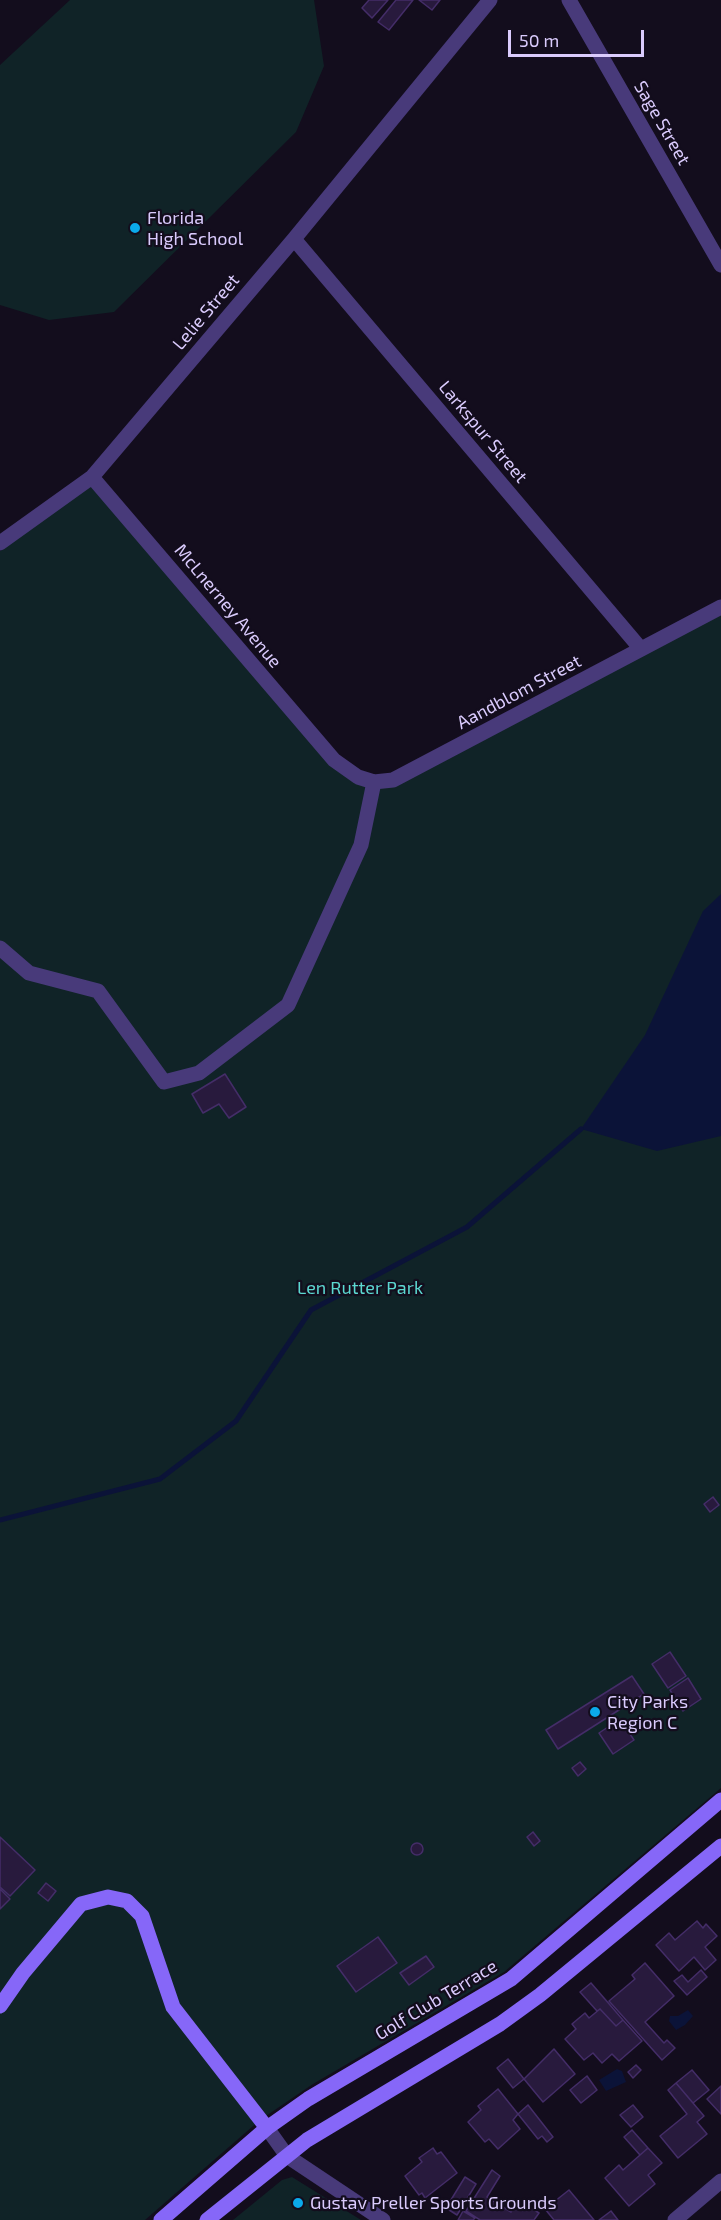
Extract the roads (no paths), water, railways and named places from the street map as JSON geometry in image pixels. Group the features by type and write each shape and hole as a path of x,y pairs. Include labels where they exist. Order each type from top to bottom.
{"street":[{"name":"Lelie Street","path":"0,543 92,477 294,239 490,0"},
{"name":"Sage Street","path":"569,0 721,265"},
{"name":"Larkspur Street","path":"294,239 641,650"},
{"name":"McLnerney Avenue","path":"92,477 334,760 358,777 374,782"},
{"name":"Aandblom Street","path":"374,782 393,780 721,607"},
{"path":"0,948 29,973 98,991 164,1082 199,1072 288,1005 361,845 374,782"},
{"name":"Golf Club Terrace","path":"161,2220 267,2128 308,2099 511,1979 721,1800"},
{"path":"207,2220 331,2124 500,2024 540,1995 721,1846"},
{"path":"0,2006 23,1973 81,1904 108,1897 127,1901 142,1916 173,2007 287,2156 383,2220"},
{"path":"675,2220 721,2181"}],"water":[{"path":"721,894 721,1136 657,1151 581,1129 645,1035 703,911"},
{"path":"688,2010 693,2016 685,2025 676,2030 669,2021 670,2016 678,2016"},
{"path":"617,2069 622,2071 626,2082 606,2091 599,2080"}],"waterway":[{"path":"0,1520 160,1479 236,1421 311,1310 467,1227 581,1129"}],"place":[{"name":"Florida High School","path":"135,228"},
{"name":"City Parks Region C","path":"595,1712"},
{"name":"Gustav Preller Sports Grounds","path":"298,2203"}],"park label":[{"name":"Len Rutter Park","path":"360,1288"}]}
